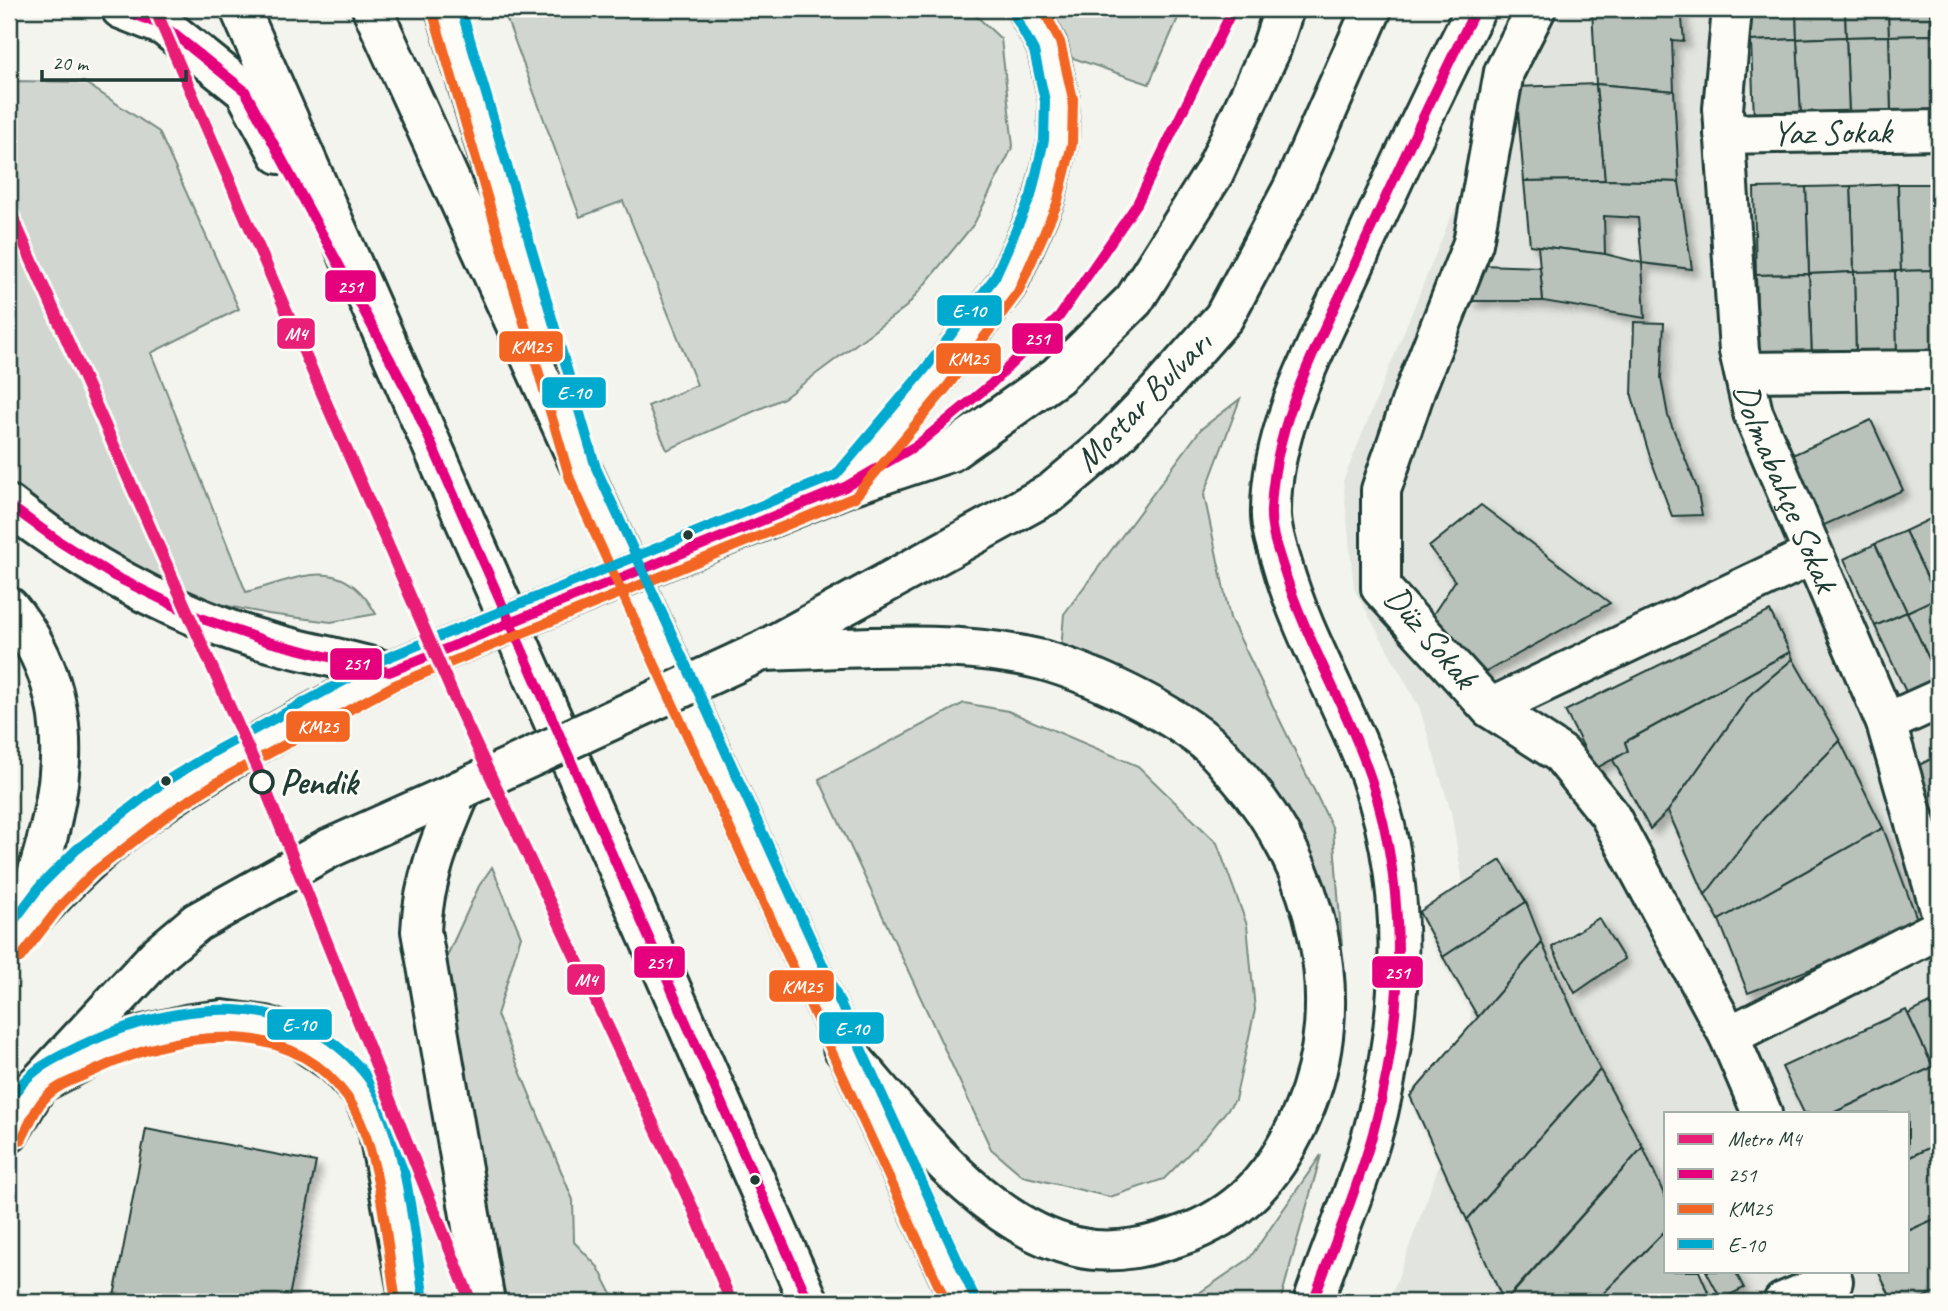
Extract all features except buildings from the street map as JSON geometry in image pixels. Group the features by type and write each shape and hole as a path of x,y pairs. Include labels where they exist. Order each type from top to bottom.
{"main road":[{"path":"121,9 164,26 245,91 413,402"},
{"path":"240,9 809,1302"},
{"path":"372,9 961,1302"},
{"path":"446,9 583,474"},
{"path":"845,487 936,378 1007,284 1044,200 1058,142 1059,100 1047,46 1027,9"},
{"path":"13,944 51,895 85,861 170,794 389,673 845,487 950,452 1057,376 1134,300 1214,173 1271,49 1284,9"},
{"name":"Mostar Bulvarı","path":"9,1133 38,1084 159,954 197,922 330,848 761,651 1052,492 1104,447 1156,394 1224,317 1293,188 1372,9"},
{"path":"1313,1302 1377,1116 1396,1024 1398,960 1395,870 1376,787 1295,609 1270,515 1272,472 1294,403 1336,304 1428,102 1476,9"},
{"name":"Düz Sokak","path":"1536,9 1504,72 1473,243 1416,388 1381,490 1381,587 1490,708 1561,754 1609,814 1729,1036 1762,1112"},
{"name":"Dolmabahçe Sokak","path":"1732,9 1723,109 1724,134 1734,288 1744,372 1753,414 1886,723 1939,906"},
{"name":"Yaz Sokak","path":"1724,134 1939,130"},
{"path":"1744,372 1939,370"},
{"path":"9,505 47,535 103,569 229,629 314,655 356,662 389,673"},
{"path":"1490,708 1812,555"},
{"path":"9,607 24,625 49,672 58,710 62,754 45,849 13,944"},
{"path":"761,651 921,649 976,651 1042,660 1110,687 1170,716 1209,745 1249,789 1278,829 1301,876 1326,984 1323,1034 1315,1083 1295,1130 1269,1176 1243,1201 1210,1224 1164,1242 1112,1252 1076,1247 1031,1231 987,1202 948,1165 843,1048"},
{"path":"1886,723 1939,698"},
{"path":"462,789 431,863 422,902 421,931 485,1302"},
{"path":"1729,1036 1939,929"},
{"path":"38,1084 123,1040 191,1024 222,1020 266,1026 300,1039 335,1063 362,1093 378,1128 410,1302"},
{"path":"1783,1302 1834,1284"}],"shaded area":[{"path":"503,9 969,9 1001,39 1013,146 974,224 907,306 784,398 667,450 648,406 697,385 623,201 580,217"},
{"path":"1042,9 1182,9 1149,84 1064,55"},
{"path":"1565,9 1939,9 1939,1302 1389,1302 1448,1141 1466,1067 1472,997 1465,896 1451,812 1419,707 1354,589 1343,481 1449,221 1546,35"},
{"path":"9,81 84,82 159,132 239,309 151,353 246,592 301,577 318,574 333,576 348,582 363,594 376,614 331,622 268,614 213,603 106,555 9,487"},
{"path":"1240,399 1204,495 1230,618 1333,829 1342,946 1278,797 1061,650 1064,614 1201,429"},
{"path":"964,703 1008,711 1138,766 1217,843 1247,925 1255,1010 1235,1100 1207,1135 1164,1179 1110,1197 1023,1176 991,1149 819,779"},
{"path":"492,867 521,936 497,1015 573,1200 574,1242 598,1267 616,1302 507,1302 456,1064 447,956 479,886"},
{"path":"1321,1155 1280,1302 1186,1302 1249,1259"}],"metro line":[{"name":"M4","path":"155,9 457,704 694,1211 731,1302"},
{"name":"M4","path":"9,209 259,773 471,1302"}],"transit line":[{"name":"251","path":"121,9 164,26 245,91 413,402 809,1302"},
{"name":"E-10","path":"461,9 596,468 974,1296"},
{"name":"KM25","path":"20,958 62,904 94,872 178,807 229,775 395,685 855,497 947,387 1018,292 1057,204 1072,144 1073,99 1060,42 1043,9"},
{"name":"251","path":"9,505 114,576 200,618 269,642 389,672 845,487 917,445 991,384 1059,317 1137,204 1233,9"},
{"name":"251","path":"1313,1302 1360,1176 1373,1133 1392,1038 1398,942 1395,894 1377,800 1362,754 1301,617 1279,556 1271,518 1274,478 1288,416 1311,357 1476,9"},
{"name":"KM25","path":"433,13 570,479 946,1302"},
{"name":"E-10","path":"9,927 41,885 76,850 161,784 215,751 384,659 836,475 925,369 995,277 1031,196 1044,140 1045,101 1034,51 1015,16"},
{"name":"E-10","path":"9,1102 23,1082 50,1061 118,1030 157,1018 195,1011 234,1010 272,1015 307,1027 340,1048 369,1079 382,1101 392,1127 407,1185 424,1300"},
{"name":"KM25","path":"21,1140 41,1102 50,1093 127,1057 161,1046 229,1038 262,1042 294,1052 322,1070 347,1097 358,1117 375,1167 396,1302"}],"place":[{"name":"Pendik","path":"262,782"}]}
